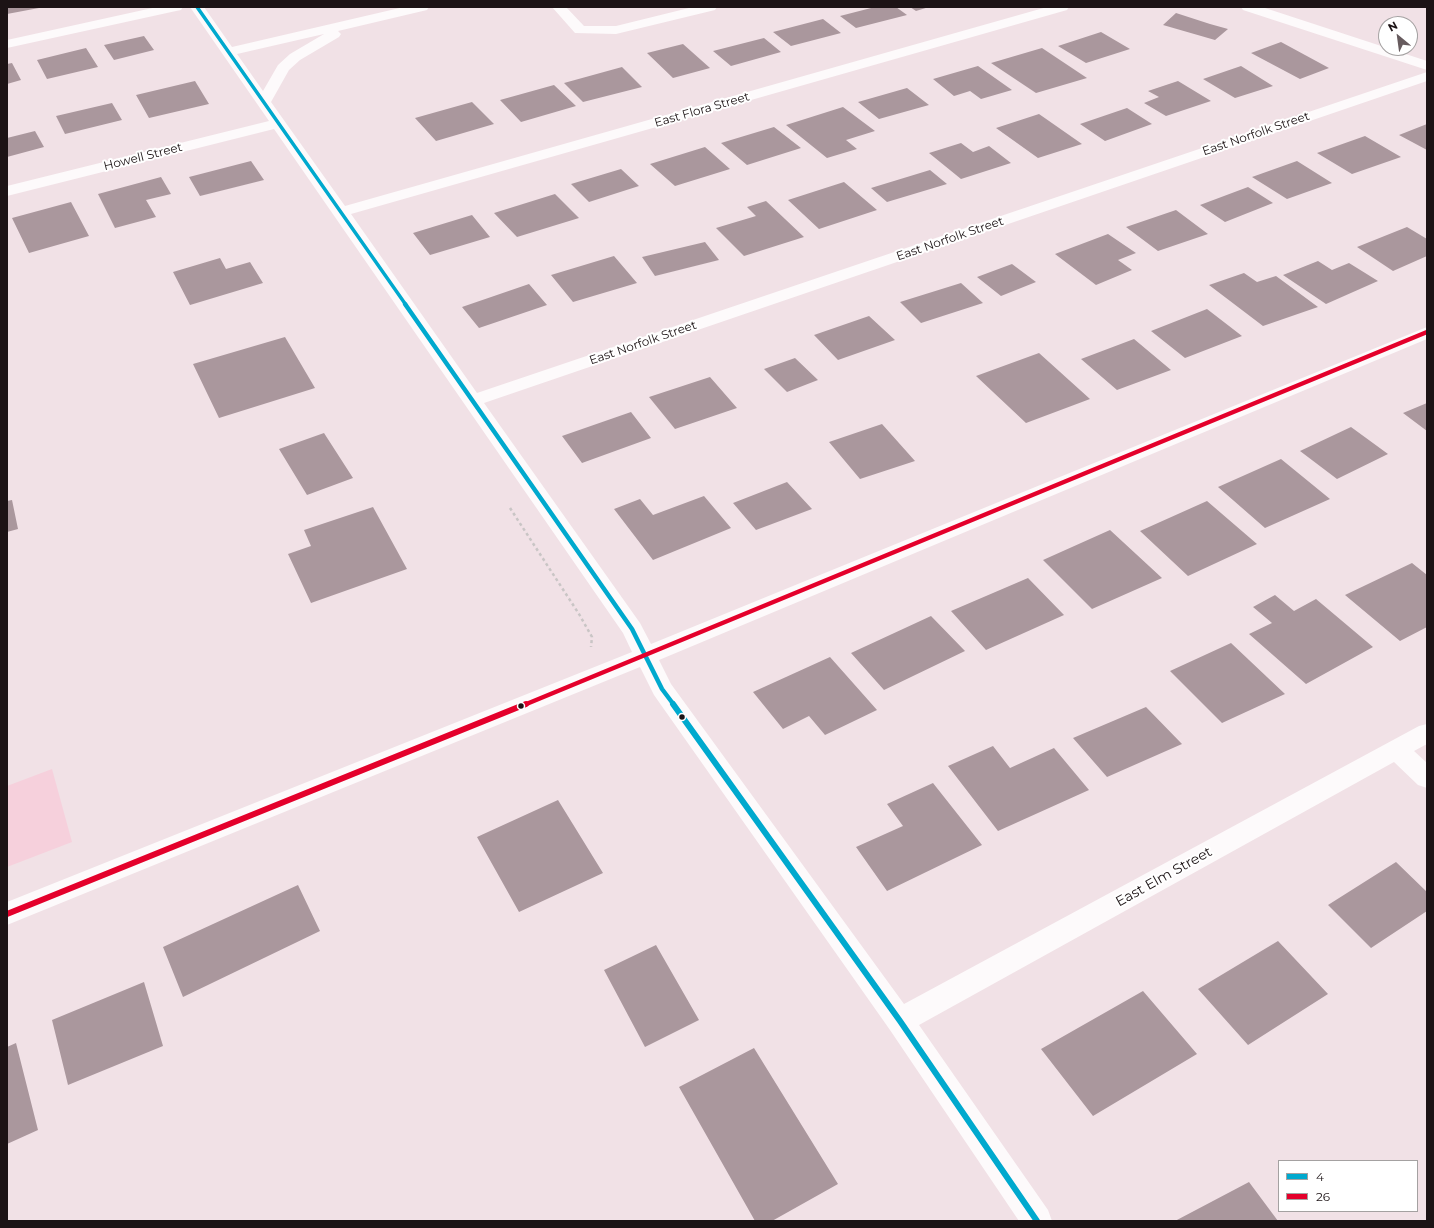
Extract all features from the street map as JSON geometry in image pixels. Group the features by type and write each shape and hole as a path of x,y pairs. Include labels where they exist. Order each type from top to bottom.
{"street":[{"path":"7,44 176,7"},
{"path":"197,7 632,629 662,689 900,1021 1037,1221"},
{"path":"229,52 422,7"},
{"path":"559,7 580,30 616,30 710,7"},
{"name":"East Flora Street","path":"341,212 1062,7"},
{"path":"1248,7 1427,66"},
{"path":"264,102 283,68 295,57 351,24"},
{"name":"East Norfolk Street","path":"472,401 1427,76"},
{"name":"Howell Street","path":"7,191 278,123"},
{"path":"7,914 645,656 1427,332"},
{"name":"East Elm Street","path":"900,1021 1427,733"},
{"path":"1397,750 1427,778"}],"shaded area":[{"path":"52,769 72,842 7,867 7,786"}],"building":[{"path":"7,7 39,7 39,8 7,14"},
{"path":"875,7 896,7 907,15 856,28 840,16"},
{"path":"910,7 929,7 916,11"},
{"path":"1176,13 1228,29 1215,40 1163,25"},
{"path":"823,19 841,33 791,46 773,32"},
{"path":"1101,32 1130,49 1086,63 1058,46"},
{"path":"144,36 154,50 114,60 104,45"},
{"path":"764,38 781,52 731,66 713,51"},
{"path":"1281,42 1329,68 1300,79 1251,53"},
{"path":"683,44 710,68 673,78 647,53"},
{"path":"86,48 98,67 47,79 37,60"},
{"path":"1042,48 1087,78 1036,93 991,63"},
{"path":"12,63 21,80 7,84 7,64"},
{"path":"978,66 1012,90 981,99 970,91 954,96 933,79"},
{"path":"1241,66 1273,86 1235,98 1203,79"},
{"path":"622,67 642,87 583,102 564,83"},
{"path":"195,81 209,104 149,118 136,95"},
{"path":"1178,81 1211,101 1166,116 1144,103 1159,97 1148,91"},
{"path":"554,85 576,106 521,122 500,100"},
{"path":"907,88 929,105 879,119 858,102"},
{"path":"472,102 494,124 436,141 415,118"},
{"path":"112,103 122,120 65,134 56,116"},
{"path":"843,107 875,131 846,140 857,149 827,158 786,125"},
{"path":"1127,108 1152,124 1105,141 1080,124"},
{"path":"1039,114 1082,144 1038,158 996,128"},
{"path":"1427,124 1427,150 1399,135"},
{"path":"774,127 801,148 747,165 721,143"},
{"path":"35,131 44,147 7,157 7,138"},
{"path":"1365,136 1401,157 1352,174 1317,153"},
{"path":"961,143 973,152 989,146 1011,163 961,179 929,153"},
{"path":"705,147 730,169 675,186 650,164"},
{"path":"251,161 264,180 200,196 189,177"},
{"path":"1297,161 1332,183 1287,199 1252,177"},
{"path":"621,169 639,186 589,202 571,184"},
{"path":"930,170 947,184 887,202 871,188"},
{"path":"161,177 171,194 146,200 156,217 115,228 98,194"},
{"path":"844,182 877,210 819,229 788,200"},
{"path":"1248,187 1273,203 1225,222 1200,205"},
{"path":"555,194 579,218 517,237 494,213"},
{"path":"766,201 804,237 744,256 716,228 756,216 747,207"},
{"path":"71,202 89,236 29,253 12,218"},
{"path":"1176,210 1208,234 1158,251 1126,227"},
{"path":"472,215 490,237 430,255 413,233"},
{"path":"1407,227 1427,239 1427,256 1393,271 1357,247"},
{"path":"1108,234 1136,253 1118,260 1132,270 1096,285 1055,254"},
{"path":"705,242 719,260 655,276 642,257"},
{"path":"614,256 637,283 573,302 551,275"},
{"path":"220,258 226,269 250,262 263,283 190,305 173,272"},
{"path":"1318,261 1332,270 1349,263 1378,281 1326,304 1283,275"},
{"path":"1012,264 1036,282 1001,296 977,277"},
{"path":"1244,273 1257,282 1276,276 1318,307 1263,326 1209,285"},
{"path":"961,283 983,303 921,323 900,302"},
{"path":"529,284 547,305 479,328 462,307"},
{"path":"1207,309 1242,336 1185,358 1151,331"},
{"path":"869,316 895,340 838,360 814,335"},
{"path":"285,337 315,388 219,418 193,364"},
{"path":"1134,339 1171,370 1117,390 1081,359"},
{"path":"1039,353 1090,399 1026,423 976,376"},
{"path":"795,358 818,380 787,392 764,369"},
{"path":"710,377 737,408 675,429 649,397"},
{"path":"1427,403 1427,431 1403,413"},
{"path":"631,412 651,438 582,463 562,436"},
{"path":"882,424 915,461 860,479 829,442"},
{"path":"1351,427 1388,454 1337,479 1300,451"},
{"path":"324,433 353,478 307,495 279,449"},
{"path":"1281,459 1330,499 1265,528 1218,487"},
{"path":"787,482 812,509 756,530 733,503"},
{"path":"704,496 731,528 653,560 614,509 640,499 653,515"},
{"path":"12,500 18,529 7,532 7,501"},
{"path":"1207,501 1257,544 1188,576 1140,531"},
{"path":"373,507 407,569 311,603 288,554 311,546 304,530"},
{"path":"1110,530 1162,578 1092,609 1043,560"},
{"path":"1412,563 1427,575 1427,627 1400,641 1345,595"},
{"path":"1028,578 1064,615 986,650 951,611"},
{"path":"1275,595 1294,611 1316,599 1373,647 1306,684 1249,634 1272,623 1253,607"},
{"path":"931,616 965,651 884,690 851,653"},
{"path":"1231,643 1285,694 1222,723 1170,671"},
{"path":"830,657 877,710 825,735 809,716 783,729 753,692"},
{"path":"1146,707 1182,744 1107,777 1073,738"},
{"path":"993,746 1010,768 1054,748 1089,790 998,831 948,766"},
{"path":"933,783 982,845 887,891 856,847 903,826 887,804"},
{"path":"558,800 603,873 519,912 477,837"},
{"path":"1396,862 1427,892 1427,911 1371,948 1328,905"},
{"path":"298,885 320,931 183,997 163,947"},
{"path":"1278,941 1328,994 1248,1045 1198,989"},
{"path":"656,945 699,1020 645,1047 604,970"},
{"path":"144,982 163,1046 68,1085 52,1020"},
{"path":"1143,991 1197,1054 1093,1116 1041,1049"},
{"path":"16,1043 38,1130 7,1144 7,1047"},
{"path":"754,1048 838,1184 772,1221 755,1221 679,1087"},
{"path":"1249,1182 1278,1221 1175,1221"}],"transit line":[{"name":"4","path":"197,7 632,629 662,689 900,1021 1037,1221"},
{"name":"26","path":"7,914 645,656 1427,332"}]}
